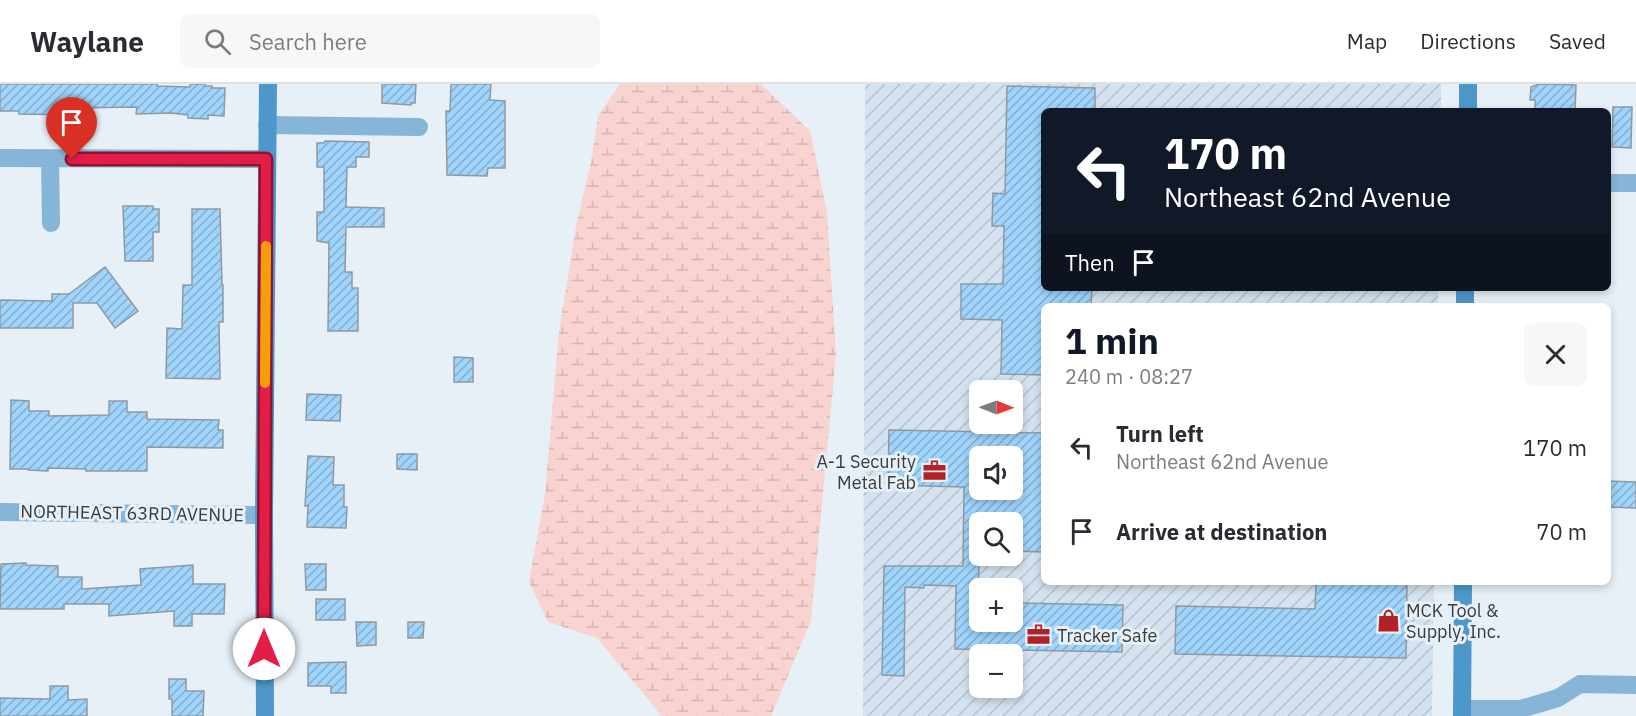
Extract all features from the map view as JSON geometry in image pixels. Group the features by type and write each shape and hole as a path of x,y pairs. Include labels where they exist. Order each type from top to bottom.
{"street":[{"path":"264,716 268,84"},
{"path":"1467,108 1468,84"},
{"path":"267,125 419,127"},
{"path":"0,158 266,159"},
{"path":"50,159 51,223"},
{"path":"1611,183 1636,183"},
{"name":"NORTHEAST 63RD AVENUE","path":"0,512 264,515"},
{"path":"1463,585 1462,712 1521,709 1558,698 1580,684 1636,685"}],"shaded area":[{"path":"865,84 1441,84 1441,108 1041,108 1041,291 1438,291 1438,303 1041,303 1041,585 1434,585 1432,716 863,716"}],"green space":[{"path":"620,84 761,84 810,131 827,212 836,354 811,621 771,716 662,716 597,638 548,622 529,582 545,494 559,332 576,226 590,167 598,116"}],"building":[{"path":"0,84 157,84 157,86 190,87 190,84 205,84 212,88 225,88 224,116 208,115 208,119 188,118 188,115 171,113 136,114 137,107 74,108 74,115 19,114 19,111 0,111"},
{"path":"382,84 416,84 415,103 411,105 382,103"},
{"path":"451,84 491,84 490,100 505,101 505,168 488,168 487,176 447,175 446,111 450,111"},
{"path":"1539,84 1576,85 1575,108 1535,108 1535,100 1530,100 1531,87"},
{"path":"1007,86 1095,88 1095,108 1041,108 1041,291 1092,291 1091,303 1041,303 1041,375 1001,374 1002,320 961,319 961,284 1003,284 1004,226 992,226 993,193 1005,194"},
{"path":"1613,107 1632,107 1631,148 1612,147"},
{"path":"325,141 369,142 369,157 356,157 356,167 347,167 346,207 384,208 384,227 346,227 345,272 352,272 352,288 358,288 358,331 328,331 329,243 317,241 317,212 324,212 324,167 317,167 317,143"},
{"path":"123,206 153,206 153,209 159,209 159,232 153,232 153,261 125,261"},
{"path":"192,209 220,209 223,322 219,322 220,379 166,378 167,328 182,329 183,285 192,285"},
{"path":"105,267 138,311 115,328 97,303 73,303 73,328 0,328 0,300 52,301 52,294 69,294"},
{"path":"454,357 473,358 473,382 454,382"},
{"path":"307,394 341,395 340,421 306,420"},
{"path":"11,400 29,401 29,411 49,411 49,416 109,415 109,401 127,401 127,412 147,412 147,419 219,420 218,430 223,430 223,448 147,447 147,471 10,469"},
{"path":"889,430 969,432 969,434 1041,433 1041,552 1023,551 1023,512 969,512 969,566 979,566 979,578 969,578 969,632 1023,632 1023,603 1123,605 1122,652 1023,650 1023,644 969,644 969,649 955,649 956,586 924,585 924,588 905,587 904,676 882,675 884,566 963,566 964,487 888,485"},
{"path":"397,454 417,454 417,470 397,469"},
{"path":"308,456 334,457 333,485 344,485 344,507 347,507 346,528 307,527 308,506 305,506"},
{"path":"1611,481 1636,482 1636,508 1611,507"},
{"path":"26,563 26,565 58,566 58,577 82,577 82,589 141,585 140,569 193,565 193,584 225,584 224,614 192,614 192,626 174,626 174,611 109,616 109,604 64,604 64,609 0,609 1,564"},
{"path":"305,564 326,564 326,590 306,590"},
{"path":"1316,585 1407,585 1406,658 1175,654 1176,606 1315,609"},
{"path":"316,599 345,599 345,620 316,620"},
{"path":"356,622 376,622 376,645 357,646"},
{"path":"408,622 424,622 423,638 408,638"},
{"path":"346,662 346,693 331,693 331,686 308,686 308,663"},
{"path":"169,679 186,679 186,691 204,691 203,716 172,716"},
{"path":"50,686 68,686 68,700 87,699 87,716 0,716 0,698 50,699"}],"slow traffic":[{"path":"265,383 266,246"}],"place":[{"name":"A-1 Security Metal Fab","path":"934,471"},
{"name":"MCK Tool & Supply, Inc.","path":"1388,620"},
{"name":"Tracker Safe","path":"1039,635"}],"route":[{"path":"72,159 266,159 264,649"}]}
